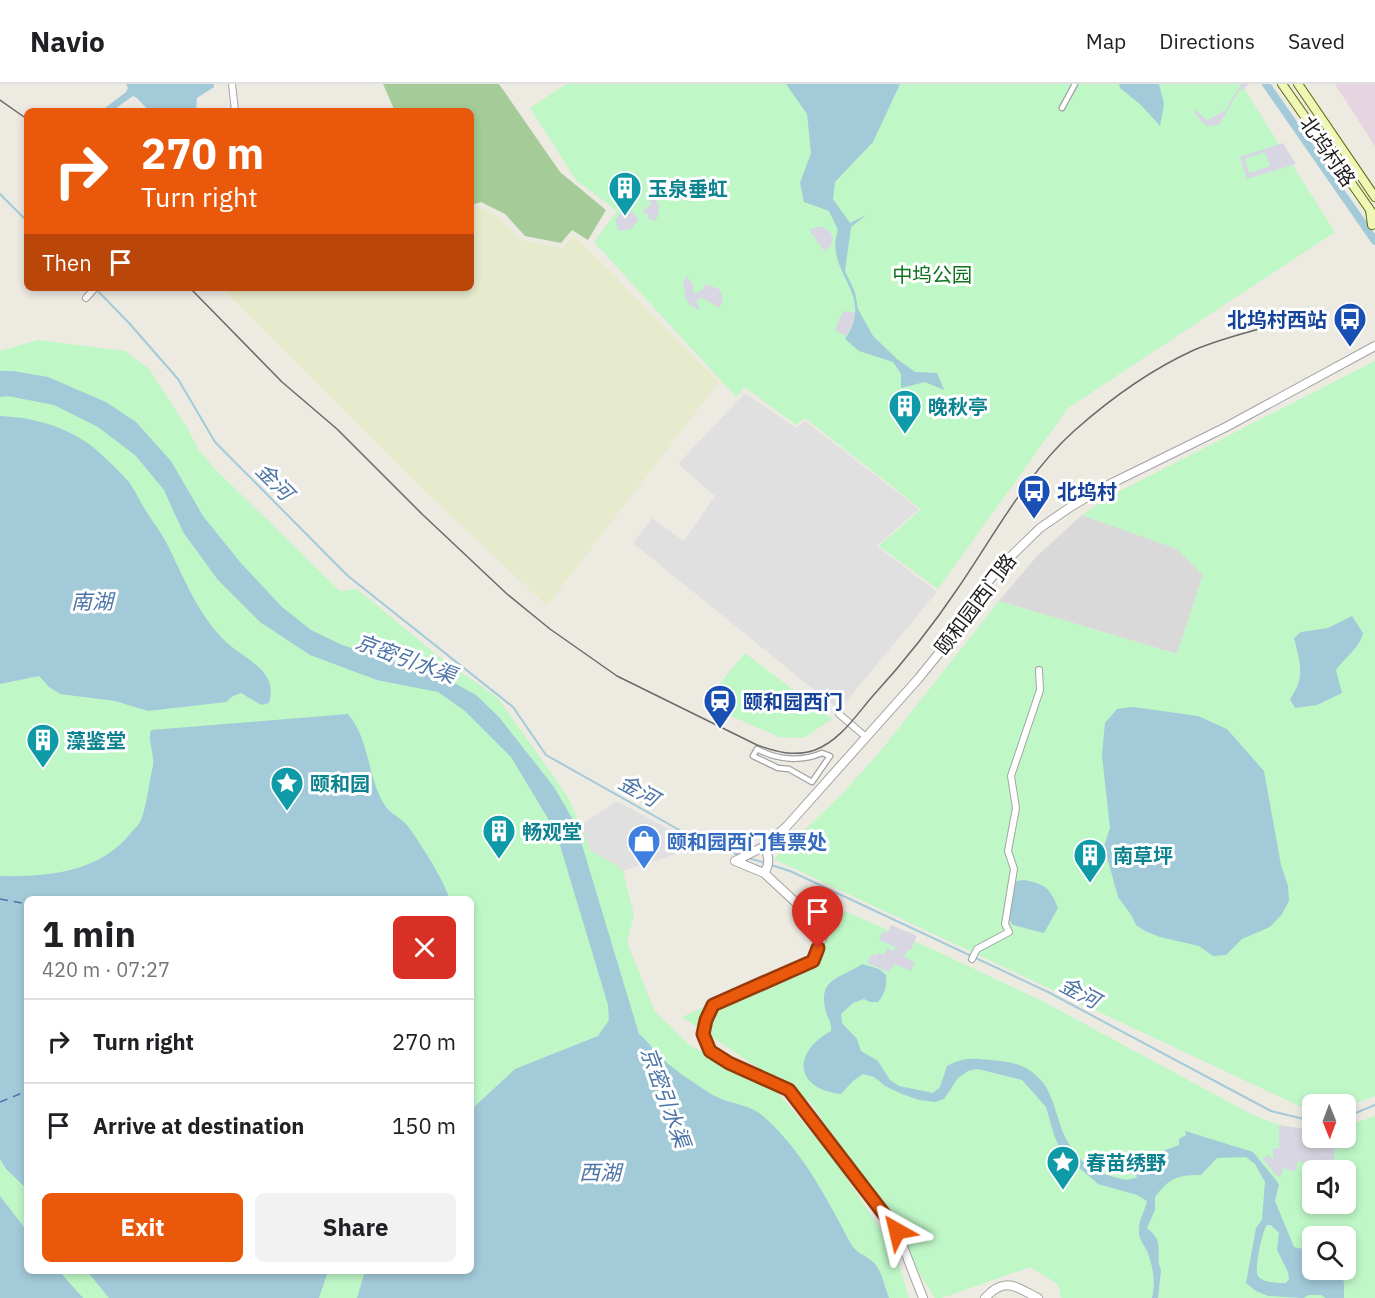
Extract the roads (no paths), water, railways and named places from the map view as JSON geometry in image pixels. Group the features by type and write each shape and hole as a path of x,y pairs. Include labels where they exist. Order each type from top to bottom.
{"main road":[{"name":"北坞村路","path":"1282,84 1373,220"},
{"name":"北坞村路","path":"1298,84 1375,197"}],"street":[{"path":"232,84 235,108"},
{"path":"1062,108 1075,84"},
{"name":"颐和园西门路","path":"767,867 735,861 765,846 787,826 944,647 987,583 1002,565 1040,528 1102,488 1226,427 1375,346"},
{"path":"973,957 977,949 1009,932 1005,924 1014,869 1008,851 1016,808 1011,776 1040,690 1039,670"},
{"path":"839,714 866,737"},
{"path":"757,749 769,755 789,758 807,758 822,753 830,756 812,782 789,769 778,768 753,756 757,749"},
{"path":"765,846 767,867 818,923 823,936 813,961 713,1005 703,1034 710,1051 729,1063 789,1090 897,1231 923,1298"},
{"path":"985,1298 1002,1285 1010,1284 1038,1298"}],"water":[{"path":"126,84 214,84 214,87 197,98 196,108 146,108 133,96 116,108 105,108 128,88"},
{"path":"786,84 900,84 873,142 835,182 833,199 850,223 866,215 851,227 845,271 855,292 858,309 873,336 897,359 915,372 937,373 944,390 925,382 901,388 901,374 893,362 859,351 845,339 853,323 855,309 853,296 837,258 835,245 838,230 829,211 804,202 800,183 811,153 807,114"},
{"path":"1119,84 1159,84 1164,104 1160,126 1141,105 1120,88"},
{"name":"西湖","path":"0,371 13,371 48,377 106,402 136,422 171,461 203,516 240,562 282,607 311,630 342,645 438,674 476,695 499,717 554,787 576,825 639,1034 686,1077 713,1095 758,1112 777,1130 813,1176 853,1247 878,1268 889,1298 357,1298 364,1274 474,1274 474,1107 515,1069 598,1036 609,1020 608,1005 556,832 511,757 465,711 438,692 377,680 310,655 260,622 218,580 183,532 164,490 136,456 98,427 54,405 8,396 0,397"},
{"name":"南湖","path":"0,416 34,420 66,431 91,445 125,478 163,537 193,597 210,624 220,636 261,669 266,676 271,693 269,703 261,705 241,693 226,702 148,711 115,701 60,694 49,687 39,676 0,684"},
{"path":"1352,616 1363,633 1355,648 1336,670 1342,693 1317,705 1295,708 1290,699 1298,684 1300,669 1294,638 1301,632 1328,628"},
{"path":"1133,707 1198,716 1227,729 1264,771 1281,865 1288,886 1289,901 1282,914 1270,927 1242,939 1226,955 1213,956 1199,946 1145,931 1136,925 1118,897 1104,846 1110,828 1102,755 1105,723 1117,709"},
{"path":"348,714 361,735 374,782 384,804 405,823 416,837 448,896 24,896 24,1186 6,1169 0,1159 0,876 36,875 71,870 103,857 117,847 137,826 143,814 153,766 151,730"},
{"path":"1024,880 1046,888 1058,908 1044,933 1013,925 1009,920 1016,881"},
{"path":"862,964 879,969 886,975 885,989 878,1002 864,999 853,1003 841,1014 842,1023 857,1039 861,1051 878,1061 890,1080 899,1086 933,1093 940,1087 947,1066 958,1061 979,1059 1007,1062 1027,1069 1044,1084 1071,1147 1084,1162 1101,1173 1121,1179 1137,1177 1135,1168 1146,1157 1179,1145 1179,1139 1186,1135 1185,1131 1253,1152 1279,1184 1275,1201 1294,1247 1302,1249 1302,1280 1343,1280 1344,1298 1326,1298 1321,1295 1309,1295 1303,1298 1268,1296 1256,1291 1246,1283 1256,1228 1262,1220 1265,1182 1255,1164 1246,1157 1217,1158 1201,1175 1174,1179 1155,1197 1155,1210 1147,1228 1157,1240 1161,1270 1158,1298 1152,1298 1154,1280 1152,1268 1139,1232 1147,1201 1137,1195 1098,1184 1068,1158 1061,1151 1054,1135 1046,1107 1022,1080 978,1069 968,1071 958,1078 944,1099 935,1102 919,1100 902,1094 885,1086 874,1077 863,1074 841,1094 825,1091 814,1085 807,1077 804,1068 805,1059 818,1040 831,1031 824,1001 825,992 832,981","holes":["1267,1225 1271,1225 1279,1233 1277,1250 1288,1272 1289,1279 1286,1283 1263,1280 1257,1273 1258,1259"]},
{"path":"0,1196 24,1227 24,1274 62,1274 83,1298 0,1298"},
{"path":"89,1274 327,1274 319,1298 109,1298"}],"waterway":[{"path":"1266,84 1375,241"},
{"name":"金河","path":"0,194 24,218"},
{"name":"金河","path":"98,291 178,379 215,442 348,576 513,707 546,755 706,845 740,855"},
{"name":"金河","path":"748,858 766,863"},
{"name":"金河","path":"771,865 790,871 1048,992 1271,1111 1302,1119"},
{"name":"金河","path":"1356,1113 1375,1105"}],"tram line":[{"path":"0,100 24,117"},
{"path":"193,291 282,382 337,429 507,594 550,629 617,676 757,745 778,752 793,753 808,752 824,746 839,735 853,720 938,617 1026,485 1057,447 1088,419 1146,376 1194,350 1307,316"}],"place":[{"name":"玉泉垂虹","path":"625,217"},
{"name":"北坞村西站","path":"1350,348"},
{"name":"晚秋亭","path":"905,435"},
{"name":"北坞村","path":"1034,520"},
{"name":"颐和园西门","path":"720,730"},
{"name":"藻鉴堂","path":"43,769"},
{"name":"颐和园","path":"287,812"},
{"name":"畅观堂","path":"499,860"},
{"name":"颐和园西门售票处","path":"644,870"},
{"name":"南草坪","path":"1090,884"},
{"name":"春苗绣野","path":"1063,1191"}],"park label":[{"name":"中坞公园","path":"932,274"}],"water label":[{"name":"京密引水渠","path":"406,658"},
{"name":"京密引水渠","path":"666,1097"}]}
